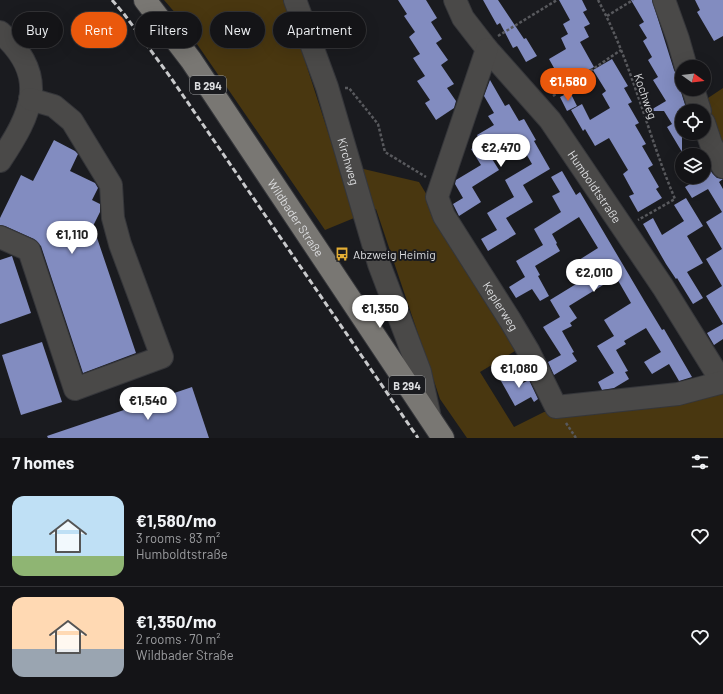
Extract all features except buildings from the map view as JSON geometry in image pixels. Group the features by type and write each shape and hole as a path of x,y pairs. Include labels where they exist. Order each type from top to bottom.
{"main road":[{"name":"Wildbader Straße","path":"145,0 191,60 443,438"}],"street":[{"name":"Kirchweg","path":"295,0 327,87 379,264 400,324 420,372 430,419"},
{"name":"Humboldtstraße","path":"455,0 463,18 486,47 550,120 663,287 722,382"},
{"path":"664,0 684,60"},
{"path":"0,161 22,126 27,114 31,85 26,64 6,31"},
{"name":"Keplerweg","path":"486,47 437,197 444,216 529,352 556,407 678,394 722,382"},
{"path":"0,237 29,250 75,389 162,357 120,244 113,218 111,185 72,121 54,106 30,99"},
{"path":"710,140 723,167"},
{"path":"384,350 394,341 400,324"}],"path":[{"path":"486,47 557,0"},
{"name":"Kochweg","path":"598,0 607,16 621,50 674,199 623,229"},
{"path":"607,16 633,0"},
{"path":"537,106 621,50"},
{"path":"327,87 349,88 378,124 385,152 440,186"}],"shaded area":[{"path":"164,0 283,0 288,12 273,12 273,48 301,48 338,163 419,182 520,348 480,372 514,427 544,412 707,396 723,391 723,438 467,438 440,399 376,209 325,230 200,48 202,48 202,12 174,12"},
{"path":"723,88 723,149 711,116 711,104 706,104 705,100"}],"railway":[{"path":"112,0 171,78 418,438"}],"place":[{"name":"Abzweig Heimig","path":"342,254"}]}
